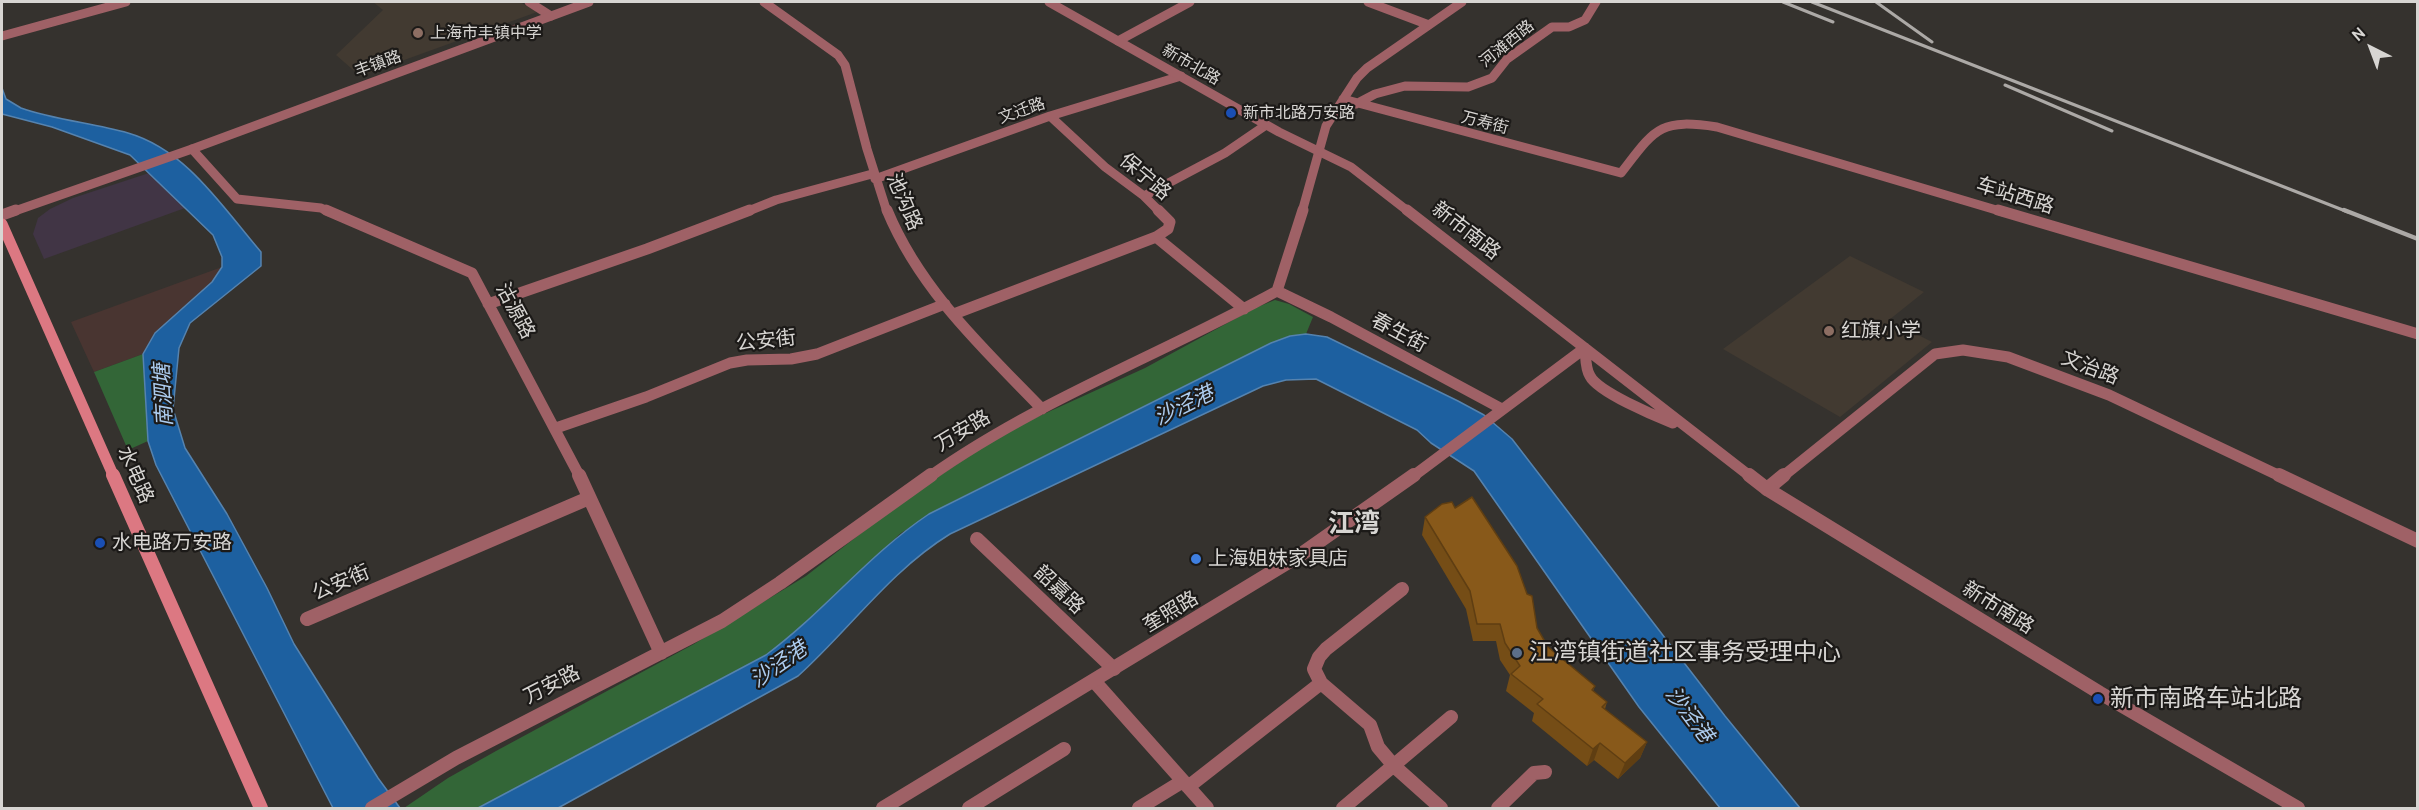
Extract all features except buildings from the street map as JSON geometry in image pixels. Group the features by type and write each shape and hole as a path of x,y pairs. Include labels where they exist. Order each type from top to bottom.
{"main road":[{"name":"水电路","path":"2,224 261,808"}],"street":[{"path":"2,36 126,2"},
{"path":"529,2 551,15"},
{"name":"丰镇路","path":"2,215 178,154 589,2"},
{"name":"池沟路","path":"764,2 827,45 845,65 873,177 895,231 910,260 945,304 1042,409"},
{"name":"新市北路","path":"1049,2 1266,125 1319,151"},
{"path":"1118,40 1190,2"},
{"path":"1368,2 1430,25"},
{"path":"1277,291 1312,180 1326,126 1343,99 1367,68 1384,54 1462,2"},
{"name":"河滩西路","path":"1356,104 1375,94 1405,86 1468,87 1492,78 1507,59 1552,27 1569,27 1585,20 1596,2"},
{"name":"文迁路","path":"488,304 647,249 776,200 873,177 1050,116 1181,76"},
{"name":"万寿街","path":"1343,99 1621,173"},
{"name":"保宁路","path":"1050,116 1105,167 1144,196 1170,222 1168,229 1156,237"},
{"name":"车站西路","path":"1621,173 1658,127 1675,124 1717,127 2418,334"},
{"path":"1144,196 1225,153 1266,125"},
{"name":"沽源路","path":"192,148 237,199 321,208 472,273 556,428 661,653"},
{"name":"新市南路","path":"1319,151 1351,167 1767,489 2100,693 2298,808"},
{"path":"954,314 1156,237 1244,309"},
{"name":"万安路","path":"372,808 456,758 722,621 780,583 960,455 1042,409 1217,324 1277,291"},
{"name":"春生街","path":"1277,291 1331,316 1502,409"},
{"name":"公安街","path":"556,428 646,397 730,363 747,360 791,359 817,354 945,304"},
{"name":"新市南路","path":"1585,348 1587,367 1592,380 1652,415 1687,428"},
{"name":"奎照路","path":"883,808 1300,555 1380,501 1585,348"},
{"name":"文治路","path":"1767,489 1935,354 1963,350 2008,357 2109,395 2418,541"},
{"name":"公安街","path":"307,619 589,498"},
{"name":"韶嘉路","path":"977,539 1114,669"},
{"path":"1402,590 1318,657 1314,669 1321,683 1370,725 1378,747 1394,766 1441,808"},
{"path":"1094,681 1207,808"},
{"path":"1139,808 1185,784 1321,683"},
{"path":"1343,808 1451,717"},
{"path":"969,808 1064,749"},
{"path":"1498,808 1534,773 1545,772"}],"shaded area":[{"name":"上海市丰镇中学","path":"373,2 520,2 537,12 360,76 336,55 383,10"},
{"path":"149,173 185,208 44,259 33,234 38,218 50,209 73,198"},
{"name":"红旗小学","path":"1850,256 1924,292 1889,320 1932,342 1840,417 1723,349"},
{"path":"222,267 212,282 155,333 143,354 94,372 71,322"}],"green space":[{"path":"1275,300 1289,304 1313,317 1306,334 1290,336 1271,343 952,502 901,533 790,637 766,655 478,808 404,808 448,778 694,644 806,576 900,503 982,447 1024,423 1145,368 1255,308"},
{"path":"143,354 148,441 128,450 94,372"}],"water":[{"name":"南泗塘","path":"2,88 6,99 21,108 47,116 128,133 149,141 168,153 186,167 218,199 261,252 261,266 190,323 179,348 173,409 185,448 227,514 294,644 378,778 400,808 333,808 156,465 148,441 143,354 155,333 212,282 222,267 222,257 213,235 130,155 52,127 2,114"},
{"name":"沙泾港","path":"1306,334 1327,337 1458,401 1484,415 1512,439 1725,716 1800,808 1720,808 1639,707 1474,471 1431,443 1417,430 1316,379 1286,380 1263,386 950,534 908,565 798,676 558,808 478,808 766,655 808,620 886,547 929,514 1271,343 1290,336"}],"railway":[{"path":"1783,2 1833,22"},
{"path":"1812,2 2348,212"},
{"path":"1876,2 1932,42"},
{"path":"2005,85 2112,131"},
{"path":"2344,210 2418,239"}],"place":[{"name":"上海市丰镇中学","path":"418,33"},
{"name":"新市北路万安路","path":"1231,113"},
{"name":"红旗小学","path":"1829,331"},
{"name":"水电路万安路","path":"100,543"},
{"name":"上海姐妹家具店","path":"1196,559"},
{"name":"江湾镇街道社区事务受理中心","path":"1517,653"},
{"name":"新市南路车站北路","path":"2098,699"}],"district":[{"name":"江湾","path":"1354,524"}]}
